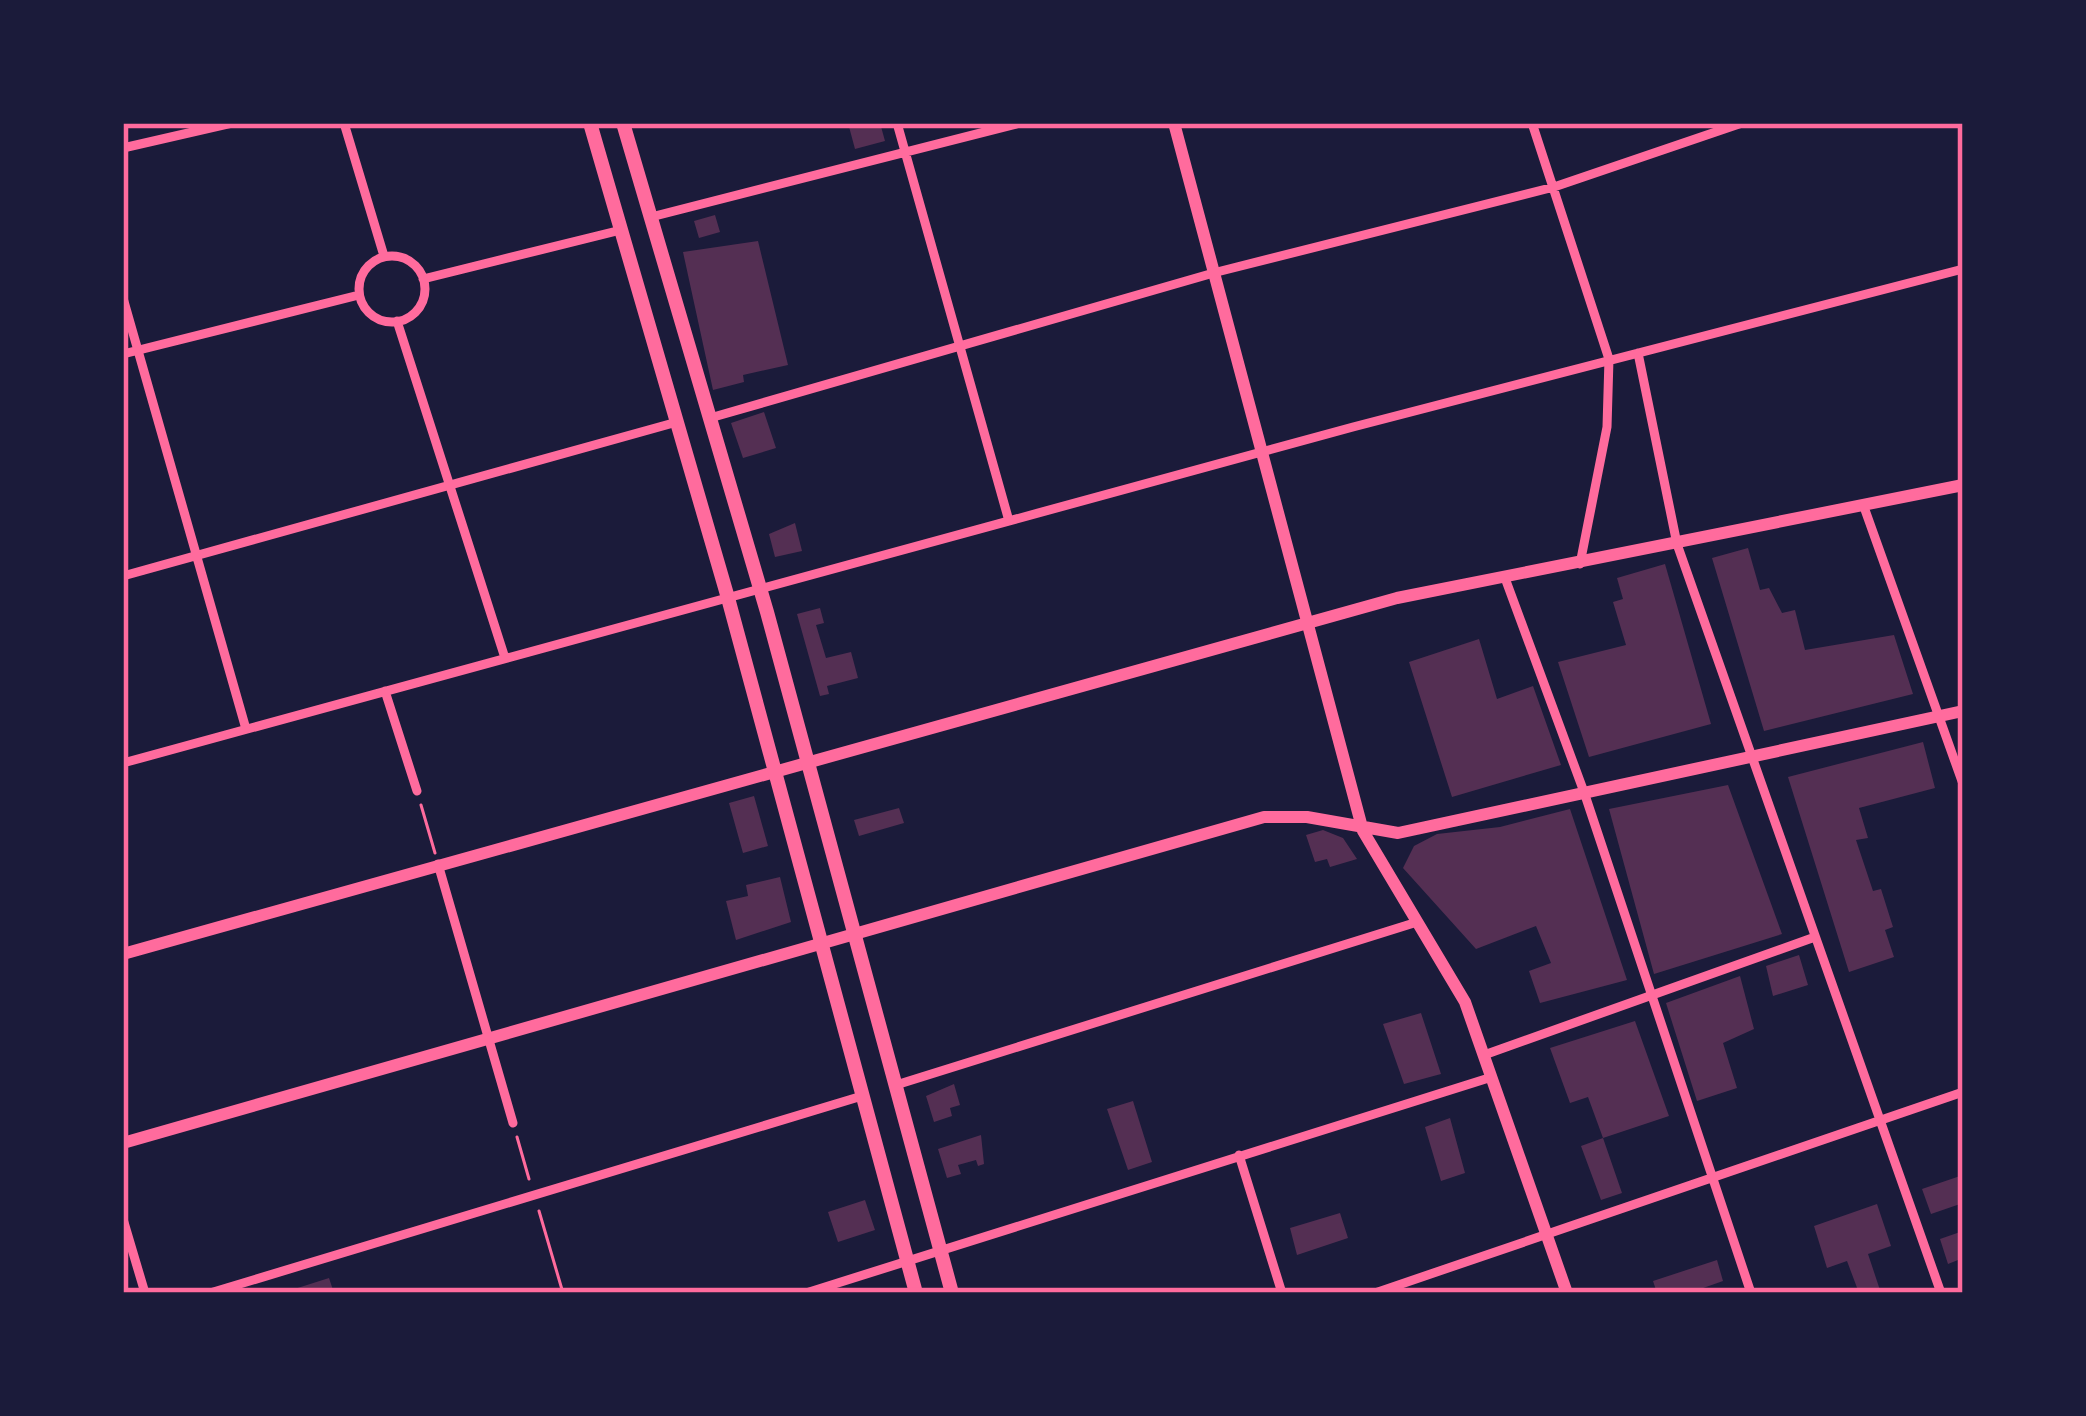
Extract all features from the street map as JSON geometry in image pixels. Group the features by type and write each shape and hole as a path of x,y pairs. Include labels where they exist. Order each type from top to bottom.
{"main road":[{"path":"590,123 728,598 916,1293"},
{"path":"623,123 760,589 952,1293"}],"street":[{"path":"123,148 232,123"},
{"path":"344,123 384,256"},
{"path":"897,123 1010,521"},
{"path":"651,217 1020,123"},
{"path":"1174,123 1363,831 1414,923 1455,981 1567,1293"},
{"path":"1532,123 1609,359 1607,427 1580,564"},
{"path":"710,418 1217,272 1554,187 1742,123"},
{"path":"423,279 621,230"},
{"path":"384,256 408,260 423,279 420,306 397,321 373,316 359,295 364,271 384,256"},
{"path":"123,763 1262,452 1963,269"},
{"path":"123,354 359,295"},
{"path":"123,298 246,729"},
{"path":"397,321 505,658"},
{"path":"1637,353 1677,544 1940,1293"},
{"path":"123,576 676,422"},
{"path":"123,954 1305,622 1963,485"},
{"path":"1864,507 1963,784"},
{"path":"1505,578 1584,792 1751,1293"},
{"path":"385,691 416,791"},
{"path":"123,1143 1264,817 1307,817 1363,831 1427,828 1963,711"},
{"path":"438,864 513,1124"},
{"path":"896,1085 1414,923"},
{"path":"1484,1055 1815,937"},
{"path":"806,1293 1492,1077"},
{"path":"1375,1293 1963,1092"},
{"path":"210,1293 862,1096"},
{"path":"1239,1155 1282,1293"},
{"path":"123,1219 145,1293"}],"path":[{"path":"416,791 438,864"}],"building":[{"path":"848,123 880,123 885,141 855,149"},
{"path":"715,215 720,232 699,238 694,221"},
{"path":"758,241 788,365 743,375 744,382 713,390 683,252"},
{"path":"764,412 776,448 743,458 731,423"},
{"path":"795,523 802,551 775,557 769,534"},
{"path":"1748,548 1760,590 1769,588 1782,613 1795,610 1805,650 1894,635 1913,694 1764,731 1712,558"},
{"path":"1665,564 1711,724 1589,757 1558,662 1626,645 1613,602 1623,599 1617,578"},
{"path":"820,608 824,623 816,625 826,658 851,652 858,678 827,686 829,694 820,696 797,614"},
{"path":"1479,639 1497,699 1533,686 1561,765 1452,797 1409,662"},
{"path":"1923,742 1935,788 1859,808 1868,838 1856,840 1873,891 1881,889 1893,927 1885,930 1894,957 1849,972 1788,777"},
{"path":"1728,785 1782,934 1654,974 1609,809"},
{"path":"754,796 768,846 743,853 729,803"},
{"path":"899,808 904,823 859,836 854,820"},
{"path":"1570,809 1627,980 1540,1003 1529,971 1551,963 1536,926 1476,949 1403,868 1414,846 1437,834 1500,827"},
{"path":"1323,830 1343,838 1357,859 1330,867 1327,859 1315,862 1306,835"},
{"path":"780,877 791,922 736,940 726,901 748,896 746,885"},
{"path":"1799,955 1808,985 1773,996 1766,966"},
{"path":"1740,976 1754,1029 1723,1043 1737,1088 1697,1101 1666,1003"},
{"path":"1421,1013 1441,1074 1404,1084 1383,1024"},
{"path":"1635,1021 1669,1116 1603,1138 1588,1097 1570,1103 1550,1048"},
{"path":"954,1084 960,1105 950,1108 952,1116 934,1122 926,1096"},
{"path":"1133,1101 1152,1162 1128,1170 1107,1109"},
{"path":"1450,1118 1465,1173 1441,1181 1425,1127"},
{"path":"981,1135 984,1164 978,1166 976,1160 958,1165 961,1174 947,1178 938,1149"},
{"path":"1603,1138 1622,1193 1601,1200 1581,1146"},
{"path":"1963,1175 1963,1203 1931,1214 1922,1189"},
{"path":"865,1200 875,1230 838,1242 828,1212"},
{"path":"1877,1204 1891,1246 1868,1254 1881,1293 1859,1293 1847,1261 1827,1268 1814,1226"},
{"path":"1340,1213 1348,1238 1297,1255 1290,1228"},
{"path":"1963,1231 1963,1258 1948,1264 1940,1239"},
{"path":"1717,1260 1723,1281 1689,1293 1657,1293 1653,1281"},
{"path":"329,1278 334,1293 285,1293 285,1292"}]}
